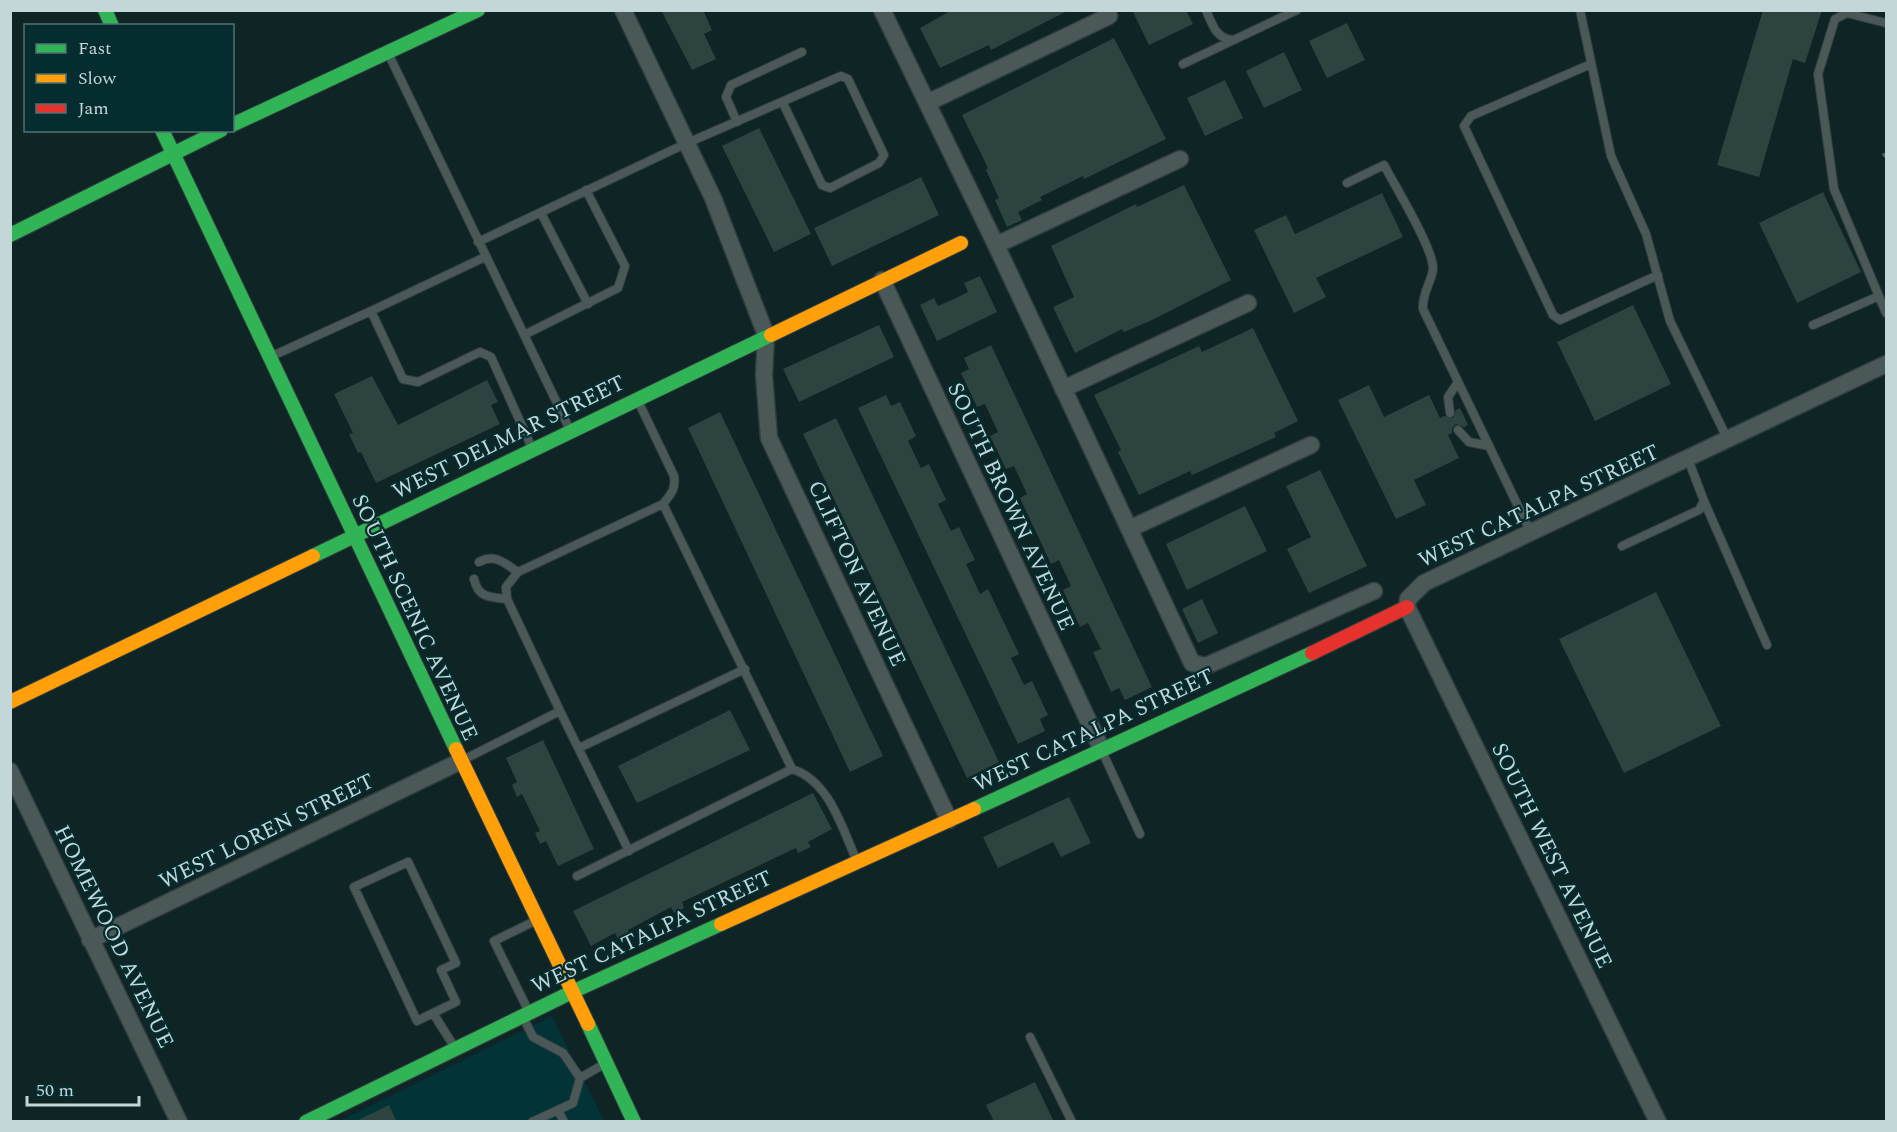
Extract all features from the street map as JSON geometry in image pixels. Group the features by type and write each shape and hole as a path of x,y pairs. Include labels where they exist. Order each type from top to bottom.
{"street":[{"path":"105,10 111,24"},
{"path":"234,124 478,10"},
{"path":"623,10 712,198 744,273 766,335"},
{"path":"882,10 996,245 1192,663 1206,666 1374,591"},
{"path":"927,103 1109,16"},
{"name":"SOUTH SCENIC AVENUE","path":"163,132 634,1122"},
{"path":"10,235 217,132"},
{"path":"996,245 1180,159"},
{"name":"WEST DELMAR STREET","path":"10,702 766,335 961,243"},
{"name":"SOUTH BROWN AVENUE","path":"882,280 1102,750"},
{"path":"1063,389 1248,303"},
{"name":"CLIFTON AVENUE","path":"766,335 764,375 769,438 949,820"},
{"name":"WEST CATALPA STREET","path":"306,1122 572,992 1407,608 1408,598 1424,583 1887,364"},
{"path":"1129,529 1311,445"},
{"name":"SOUTH WEST AVENUE","path":"1407,608 1658,1122"},
{"name":"WEST LOREN STREET","path":"90,940 461,761"},
{"name":"HOMEWOOD AVENUE","path":"10,771 179,1122"}],"lane":[{"path":"1206,10 1216,33 1225,40 1234,40"},
{"path":"1273,22 1276,10"},
{"path":"1183,64 1297,10"},
{"path":"1580,10 1611,156 1646,234 1670,321 1728,440"},
{"path":"1887,23 1847,13 1841,14 1835,19 1818,74 1834,189 1887,313"},
{"path":"388,52 570,430"},
{"path":"737,122 726,96 731,85 802,52"},
{"path":"1591,64 1471,116 1464,126 1553,315 1560,320 1658,275"},
{"path":"478,242 685,144 841,76 848,80 884,155 879,163 830,188 822,184 783,103"},
{"path":"1347,183 1384,165 1426,248 1433,269 1422,296 1423,309 1531,533"},
{"path":"524,335 618,288 625,266 586,190"},
{"path":"541,213 588,304"},
{"path":"270,357 485,257"},
{"path":"1813,325 1879,296"},
{"path":"371,311 403,379 418,382 480,352 491,357 532,448"},
{"path":"1450,413 1448,397 1458,382"},
{"path":"629,851 507,599 506,587 518,572 663,504 673,493 674,476 637,398"},
{"path":"1458,430 1469,442 1489,446"},
{"path":"1688,459 1767,645"},
{"path":"1622,546 1699,510 1704,501"},
{"path":"663,504 792,769"},
{"path":"479,561 487,557 496,558 518,572"},
{"path":"474,579 476,589 482,595 507,599"},
{"path":"579,748 745,669"},
{"path":"461,761 560,711"},
{"path":"1102,750 1140,834"},
{"path":"577,876 792,769 806,773 819,784 858,862"},
{"path":"408,862 456,963 441,970 456,1002 433,1013 417,1021 354,887 408,862"},
{"path":"537,919 494,941 526,1014 533,1037 563,1053 580,1078"},
{"path":"433,1013 455,1049"},
{"path":"1030,1037 1072,1122"},
{"path":"532,1122 573,1103 580,1078 606,1063"},
{"path":"558,1110 564,1122"}],"shaded area":[{"path":"552,1016 604,1121 338,1122"}],"building":[{"path":"661,10 703,10 712,30 704,34 716,59 692,70"},
{"path":"952,10 1069,10 991,50 989,45 940,68 920,28"},
{"path":"1132,10 1186,10 1193,24 1149,45"},
{"path":"1763,10 1822,10 1805,63 1793,59 1759,177 1717,165"},
{"path":"1347,23 1365,60 1327,78 1309,41"},
{"path":"1114,38 1166,139 1084,179 1083,176 1040,197 1042,200 1018,212 1022,220 1007,227 995,200 999,198 986,170 988,168 962,115"},
{"path":"1284,52 1302,90 1264,108 1246,71"},
{"path":"1225,80 1243,118 1205,136 1187,98"},
{"path":"759,128 811,234 774,252 722,146"},
{"path":"921,177 939,215 832,266 814,228"},
{"path":"1184,185 1231,280 1150,321 1124,332 1122,329 1075,353 1053,307 1074,297 1051,246 1136,204 1137,207"},
{"path":"1823,192 1861,272 1797,303 1759,223"},
{"path":"1382,193 1403,237 1316,278 1326,297 1294,313 1254,230 1286,215 1295,234"},
{"path":"980,276 997,312 937,341 920,305 934,298 938,306 956,298 968,292 964,283"},
{"path":"1633,305 1671,384 1595,421 1557,342"},
{"path":"879,325 894,357 799,402 783,369"},
{"path":"1253,328 1298,421 1274,433 1276,437 1192,475 1190,471 1139,495 1118,452 1121,450 1094,395 1199,346 1202,352"},
{"path":"991,345 1152,687 1125,700 1119,688 1111,692 1093,652 1101,649 1088,623 1080,627 1063,590 1071,586 1059,560 1051,564 1020,498 1027,494 1014,466 1006,469 990,436 998,432 985,404 977,407 961,373 969,369 964,358"},
{"path":"372,376 398,425 487,380 498,402 491,405 500,424 376,483 361,452 358,453 349,434 353,433 334,394"},
{"path":"1369,385 1384,417 1429,395 1440,418 1444,416 1453,418 1456,410 1460,408 1468,425 1464,427 1456,424 1452,428 1452,433 1448,435 1459,458 1414,480 1426,505 1396,519 1338,400"},
{"path":"886,395 891,406 900,402 916,436 908,441 921,468 929,464 946,500 938,504 951,531 959,527 975,560 966,564 980,594 988,589 1019,654 1011,658 1024,685 1032,681 1048,715 1040,719 1045,731 1018,744 858,408"},
{"path":"720,412 883,756 850,772 688,428"},
{"path":"836,418 999,762 967,778 803,434"},
{"path":"1320,470 1367,566 1309,593 1287,549 1311,537 1286,486"},
{"path":"1245,506 1267,551 1187,590 1166,544"},
{"path":"1656,592 1721,726 1624,773 1559,639"},
{"path":"1202,599 1218,633 1198,643 1182,609"},
{"path":"730,710 750,750 637,803 618,766"},
{"path":"543,740 594,849 558,866 546,841 540,844 535,833 540,831 522,794 517,797 512,785 517,782 506,758"},
{"path":"813,793 832,829 808,842 811,847 798,853 796,848 682,902 684,908 674,913 671,907 628,930 630,934 618,939 615,933 591,946 573,911"},
{"path":"1069,797 1091,843 1061,857 1053,842 998,868 983,837"},
{"path":"1035,1082 1054,1122 994,1122 986,1105"},
{"path":"389,1105 397,1122 354,1122"}],"traffic: fast":[{"path":"105,10 111,24"},
{"path":"234,124 478,10"},
{"path":"163,132 456,749"},
{"path":"10,235 217,132"},
{"path":"313,556 771,335"},
{"path":"974,809 1312,653"},
{"path":"306,1122 572,992 721,924"},
{"path":"588,1024 634,1122"}],"traffic: slow":[{"path":"771,335 961,243"},
{"path":"10,702 313,556"},
{"path":"456,749 588,1024"},
{"path":"721,924 974,809"}],"traffic: jam":[{"path":"1312,653 1407,607"}]}
